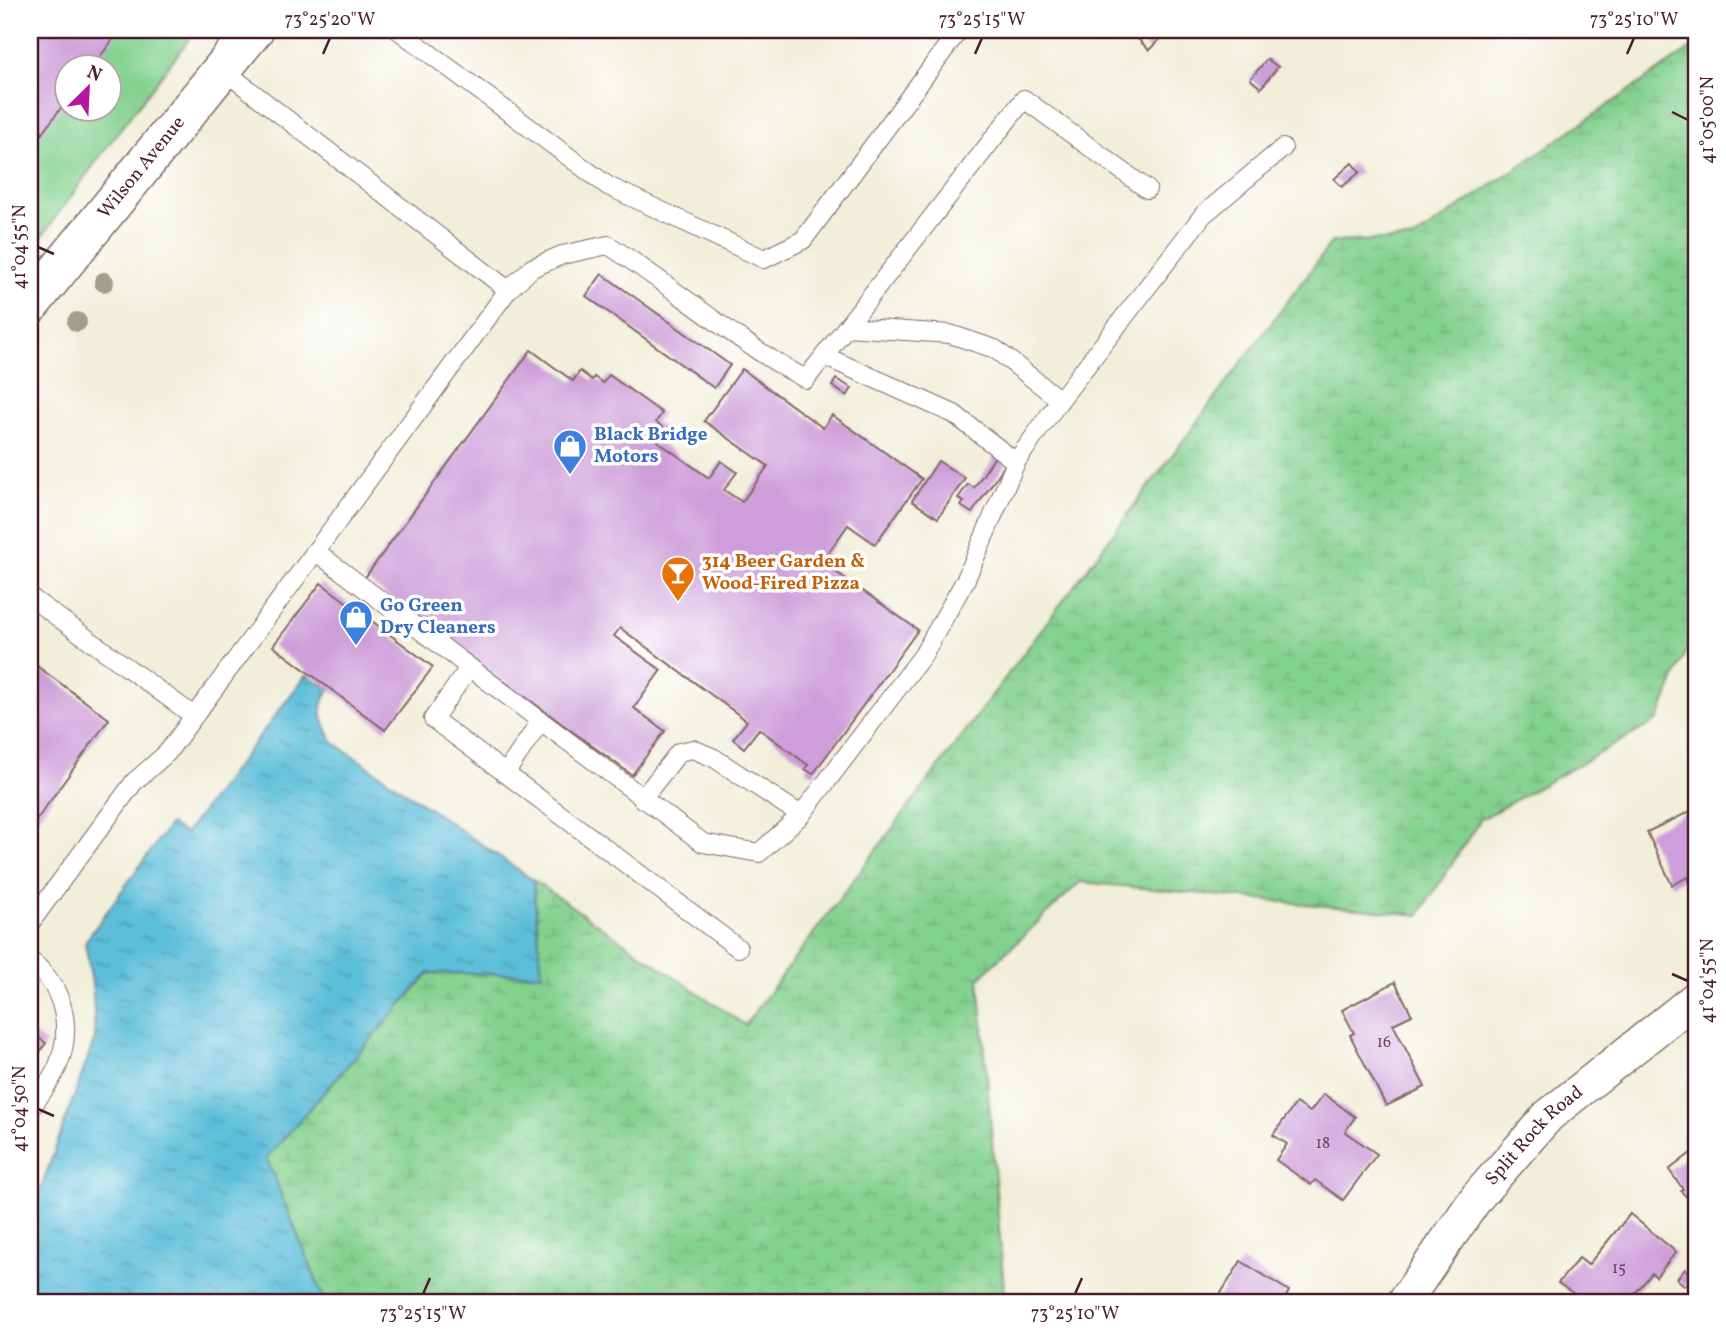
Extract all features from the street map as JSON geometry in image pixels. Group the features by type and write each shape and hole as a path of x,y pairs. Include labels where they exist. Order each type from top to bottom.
{"main road":[{"name":"Wilson Avenue","path":"30,305 254,30"}],"street":[{"name":"Split Rock Road","path":"1404,1302 1477,1196 1548,1116 1696,998"}],"lane":[{"path":"398,30 608,186 764,259 803,240 958,30"},
{"path":"222,69 508,290"},
{"path":"30,923 134,782 167,754 508,290 532,268 562,255 608,245 772,361 806,379 1024,99 1147,189"},
{"path":"314,551 703,843 759,853 800,816 923,655 966,579 1016,462 1060,400 1203,215 1283,148"},
{"path":"847,327 950,334 995,349 1060,400"},
{"path":"824,356 954,414 1016,462"},
{"path":"30,597 194,716"},
{"path":"469,668 433,719 738,948"},
{"path":"505,774 540,722"},
{"path":"642,799 679,751 694,749 714,758 800,816"},
{"path":"30,960 57,989 65,1026 57,1067 30,1110"}],"green space":[{"path":"30,30 196,30 30,253"},
{"path":"1696,45 1696,626 1658,720 1480,820 1419,915 1080,882 979,978 1005,1302 325,1302 266,1158 429,973 542,974 533,880 745,1025 1332,242 1413,239"}],"water":[{"path":"306,675 329,689 322,716 333,742 533,880 542,974 429,973 266,1158 325,1302 30,1302 30,1212 95,1038 93,989 85,942 170,824 185,834"}],"building":[{"path":"30,30 120,30 104,52 52,52 52,120 30,150"},
{"path":"1129,30 1169,30 1149,50"},
{"path":"1267,59 1278,67 1261,88 1250,79"},
{"path":"1352,163 1360,172 1342,187 1334,179"},
{"path":"602,274 730,365 714,388 586,296"},
{"path":"531,350 573,381 580,371 592,380 594,377 603,383 609,375 662,413 656,422 666,430 657,441 709,478 721,461 737,472 724,490 742,502 768,466 704,421 742,369 823,428 832,415 922,479 875,544 848,525 822,562 918,630 813,774 805,769 808,765 759,729 744,748 733,739 747,721 620,628 614,636 661,670 634,708 665,731 632,775 364,579"},
{"path":"836,379 852,388 847,396 832,386"},
{"path":"996,455 1007,462 972,513 961,506 964,502 958,498 968,484 974,488"},
{"path":"938,461 965,478 938,518 912,501"},
{"path":"321,583 433,667 385,730 273,646"},
{"path":"30,661 109,719 30,829"},
{"path":"1695,809 1696,894 1688,877 1672,885 1647,832"},
{"path":"1395,982 1412,1015 1393,1024 1425,1087 1386,1106 1350,1035 1354,1033 1342,1010"},
{"path":"30,1032 46,1043 30,1066"},
{"path":"1324,1094 1355,1117 1345,1132 1377,1154 1343,1200 1315,1180 1311,1185 1276,1160 1287,1144 1273,1135 1296,1103 1310,1112"},
{"path":"1696,1149 1696,1207 1681,1191 1683,1189 1669,1170"},
{"path":"1630,1214 1676,1252 1656,1277 1652,1273 1628,1302 1586,1302 1558,1283 1579,1258 1588,1265"},
{"path":"1241,1261 1289,1291 1283,1302 1216,1301"},
{"path":"1685,1269 1693,1277 1685,1286 1677,1279"}],"place":[{"name":"Black Bridge Motors","path":"570,476"},
{"name":"314 Beer Garden & Wood-Fired Pizza","path":"678,603"},
{"name":"Go Green Dry Cleaners","path":"356,647"}]}
